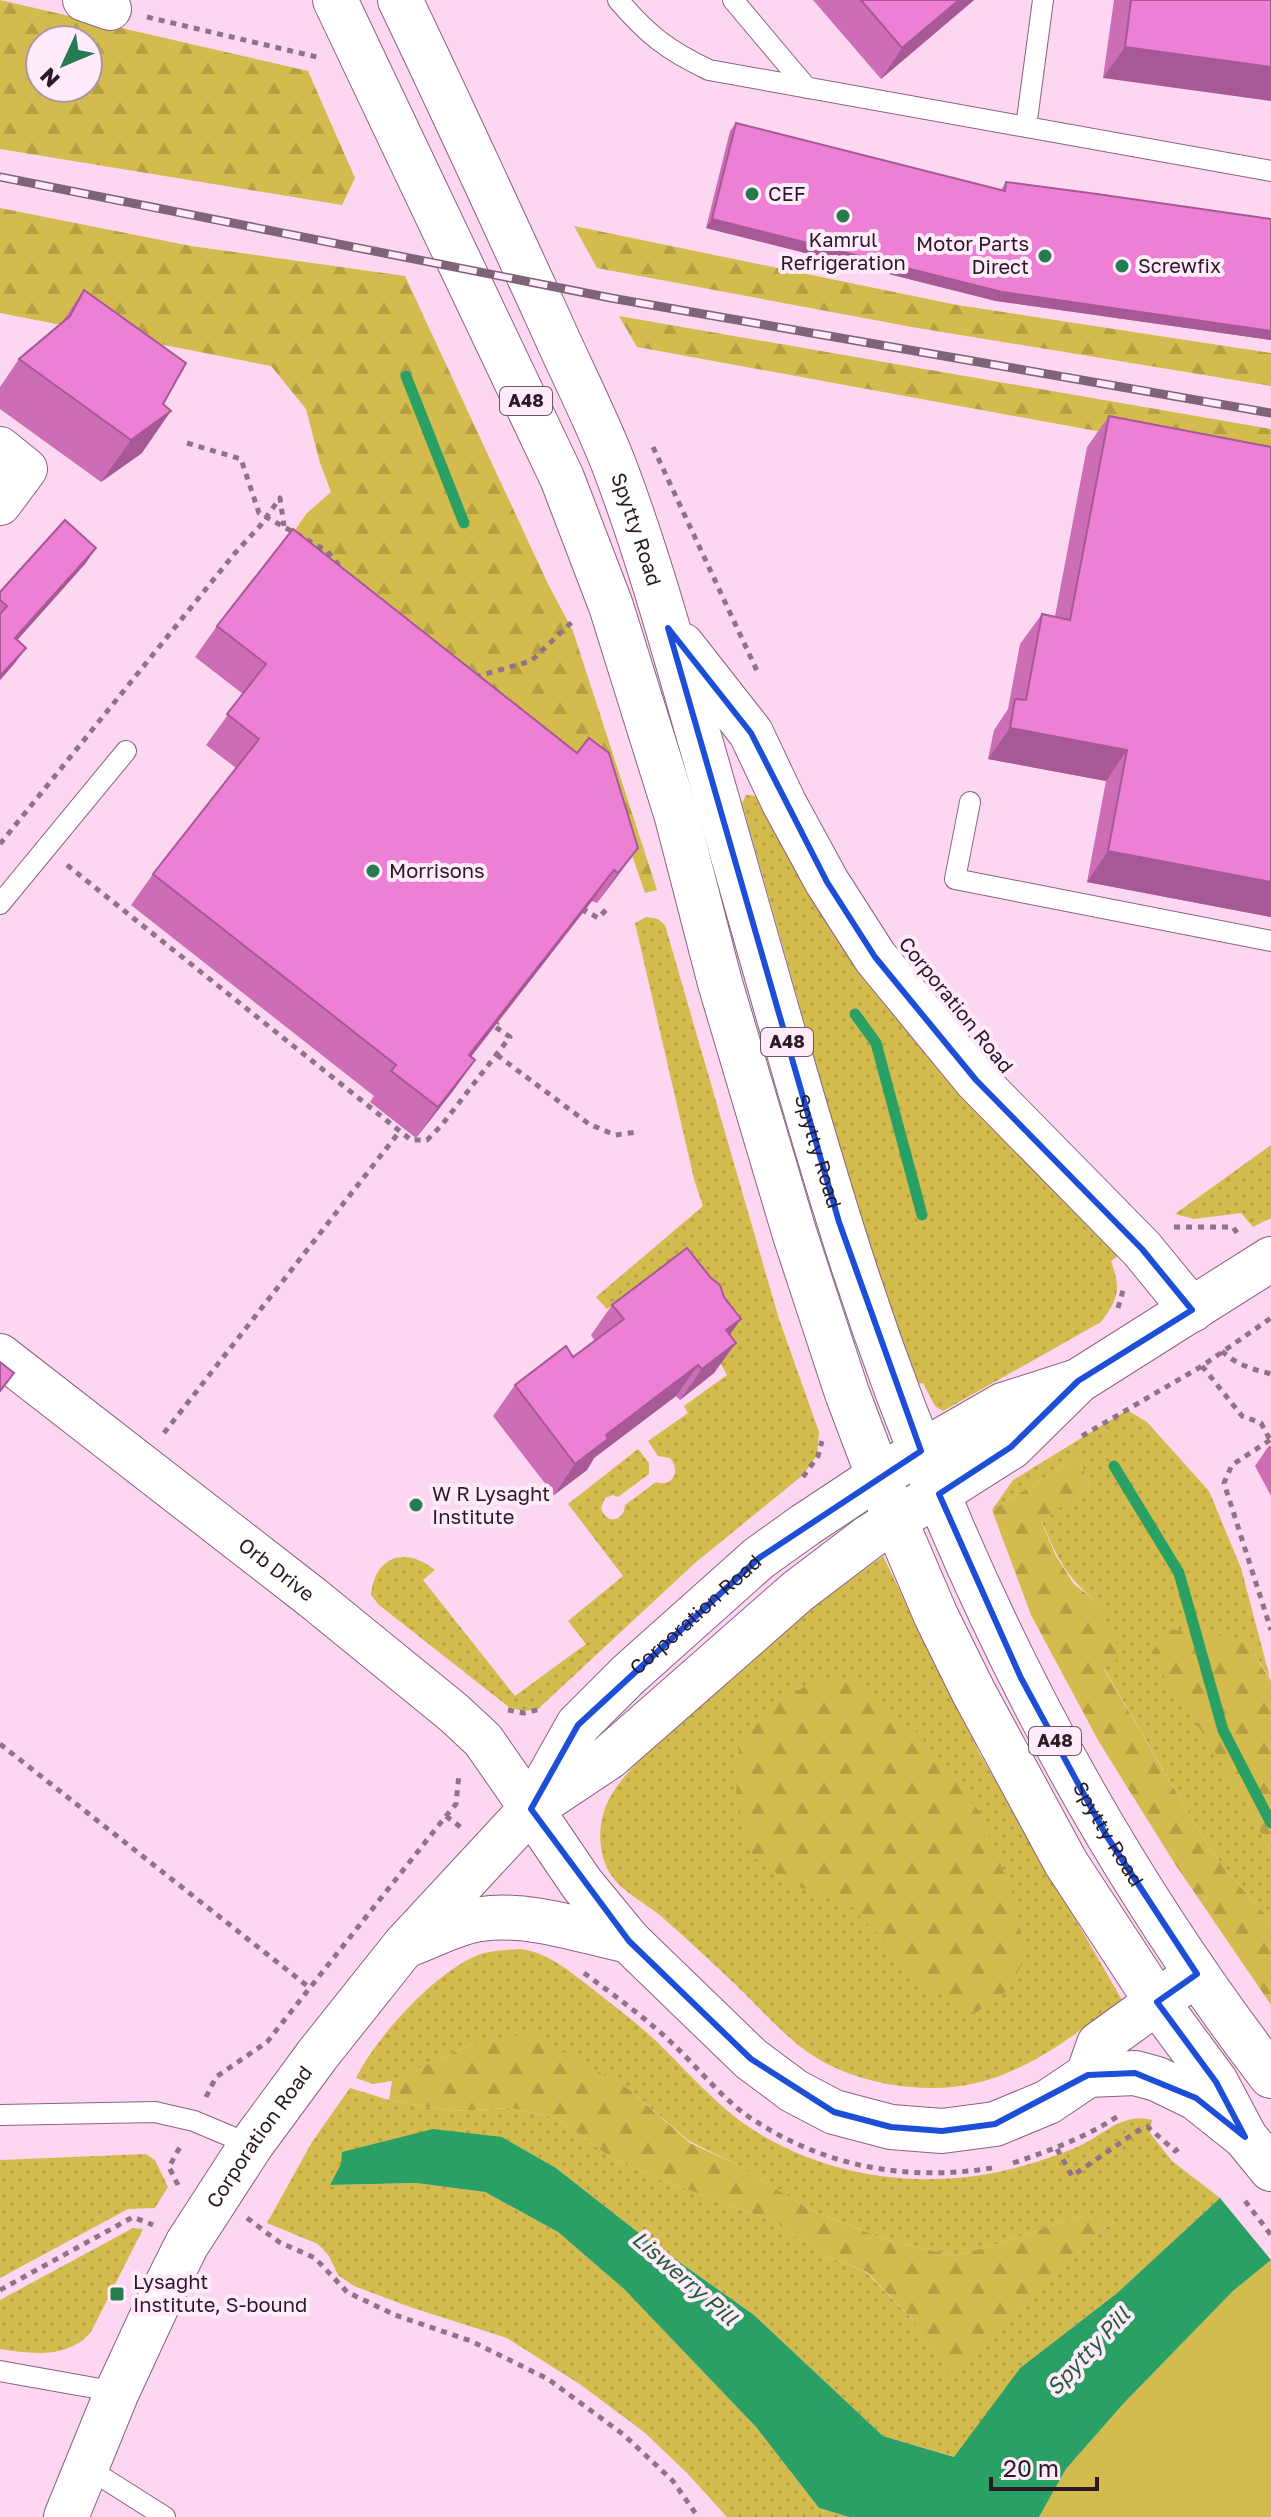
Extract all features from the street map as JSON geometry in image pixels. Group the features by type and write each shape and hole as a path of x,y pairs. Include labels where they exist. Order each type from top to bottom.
{"main road":[{"name":"A48","path":"335,0 562,478 611,606 677,817 720,983 795,1235 847,1393 895,1520 936,1616 1066,1863 1157,2002 1216,2082 1258,2153"},
{"name":"Spytty Road","path":"400,0 479,165 613,464 668,628 839,1222 899,1399 976,1586 1028,1691 1106,1835 1197,1974 1271,2076"},
{"path":"668,628 751,733 784,803 827,882 875,957 976,1080 1142,1249 1192,1310"},
{"name":"Corporation Road","path":"66,2517 117,2392 167,2284 244,2157 318,2054 404,1946 531,1809 609,1757 798,1591 895,1520 1011,1447 1078,1381 1271,1259"},
{"name":"Corporation Road","path":"531,1809 578,1725 628,1675 759,1558 879,1476 1003,1405 1078,1381"},
{"path":"531,1809 582,1884 629,1941 751,2059 794,2091 834,2112 891,2127 942,2131 995,2124 1048,2102 1088,2075 1099,2044 1197,1974"},
{"path":"404,1946 479,1919 517,1919 553,1924 629,1941"},
{"name":"A48","path":"1088,2075 1135,2073 1157,2079 1196,2098 1258,2153"}],"street":[{"path":"0,448 26,469 0,504"},
{"name":"Orb Drive","path":"0,1355 313,1598 454,1713 483,1740 531,1809"}],"lane":[{"path":"618,0 646,33 709,70 1271,171"},
{"path":"733,0 807,88"},
{"path":"1026,127 1043,0"},
{"path":"0,904 126,751"},
{"path":"970,802 955,879 1271,941"},
{"path":"0,2115 155,2112 194,2121 244,2157"},
{"path":"0,2371 117,2392"},
{"path":"86,2467 165,2517"}],"path":[{"path":"97,4 326,59 320,47"},
{"path":"187,443 241,459 259,513 327,551 347,575"},
{"path":"0,844 280,498 284,526"},
{"path":"468,679 531,661 579,615 584,628"},
{"path":"744,643 763,684"},
{"path":"16,824 411,1140 427,1140 497,1055 510,1037 494,1026 499,1020"},
{"path":"576,922 585,910 598,918 607,909"},
{"path":"497,1055 589,1124 615,1135 638,1132"},
{"path":"155,1444 400,1131"},
{"path":"1167,1227 1233,1227"},
{"path":"1080,1437 1202,1366 1271,1318"},
{"path":"1222,1351 1246,1367 1271,1374"},
{"path":"1202,1366 1242,1416 1261,1423 1270,1439 1232,1465 1224,1483 1271,1630"},
{"path":"818,1456 825,1429"},
{"path":"0,1744 310,1988"},
{"path":"211,2087 216,2077 267,2042 456,1804 460,1766"},
{"path":"446,1816 455,1823"},
{"path":"1057,2149 1072,2176 1142,2128 1148,2127 1175,2151 1183,2145"},
{"path":"0,2290 133,2217 155,2226"},
{"path":"246,2217 279,2242 315,2258 347,2292 395,2315 471,2341 548,2379 624,2435 673,2481 698,2517"}],"highlighted area":[{"path":"668,628 751,733 827,882 875,957 976,1080 1142,1249 1192,1310 1078,1381 1011,1447 939,1494 1021,1678 1106,1835 1197,1974 1157,2002 1216,2082 1245,2137 1196,2098 1135,2073 1088,2075 995,2124 942,2131 891,2127 834,2112 751,2059 629,1941 531,1809 578,1725 759,1558 921,1451 839,1222"}],"green space":[{"path":"0,0 308,71 355,178 342,205 0,149"},
{"path":"0,208 191,246 405,276 548,584 573,631 657,890 645,893 611,794 287,542 306,514 331,492 306,409 271,366 0,313"},
{"path":"574,226 957,305 1271,353 1271,386 912,327 597,268"},
{"path":"619,316 1271,429 1271,463 637,347"},
{"path":"746,795 757,796 816,906 877,995 972,1106 1118,1256 1111,1261 1117,1286 1115,1300 1101,1322 943,1411 935,1406 923,1383 915,1384 869,1251 742,803"},
{"path":"646,917 658,919 665,925 779,1319 819,1432 817,1455 803,1475 695,1563 538,1709 524,1711 510,1708 379,1605 371,1595 378,1571 393,1559 413,1558 435,1570 423,1580 515,1696 586,1644 568,1621 623,1576 568,1504 638,1449 649,1463 649,1474 618,1497 605,1498 601,1508 607,1517 618,1518 625,1505 656,1482 671,1480 675,1472 673,1463 670,1458 658,1456 648,1441 688,1413 684,1406 727,1375 666,1266 607,1309 596,1297 703,1206 694,1179 635,923"},
{"path":"1271,1145 1271,1218 1253,1227 1241,1213 1194,1219 1175,1214"},
{"path":"1127,1410 1147,1422 1209,1491 1241,1568 1270,1678 1247,1643 1150,1656 1192,1713 1271,1853 1271,1921 1224,1868 1199,1831 1104,1668 1099,1604 1078,1585 1064,1566 1041,1520 1090,1486 1078,1457 992,1510 1013,1480"},
{"path":"1078,1457 1090,1486 1041,1521 1056,1556 1074,1584 1098,1603 1122,1655 1104,1669 1199,1831 1224,1868 1271,1921 1271,2005 1175,1864 1099,1742 1031,1615 992,1510"},
{"path":"883,1556 979,1752 1122,2000 1025,2065 972,2084 943,2088 911,2087 869,2080 829,2065 803,2049 662,1917 619,1885 608,1870 601,1849 601,1825 609,1800 644,1755 775,1638"},
{"path":"1165,1629 1210,1633 1247,1643 1271,1681 1271,1853 1215,1752 1150,1656"},
{"path":"813,1681 851,1681 918,1733 979,1811 1014,1898 1025,1955 1011,1988 974,2014 928,1988 851,1906 794,1885 753,1857 736,1797 739,1745 770,1708"},
{"path":"521,1949 551,1959 594,1990 647,2033 710,2095 750,2128 811,2159 881,2176 924,2179 968,2177 1043,2160 1075,2148 1112,2126 1141,2118 1152,2120 1150,2133 1172,2161 1220,2198 1116,2294 1020,2368 955,2457 883,2436 754,2315 644,2237 556,2168 502,2137 341,2164 331,2185 416,2183 485,2192 558,2232 624,2289 756,2427 819,2508 849,2517 727,2517 644,2432 581,2385 507,2338 354,2286 338,2275 329,2256 318,2244 267,2223 312,2142 350,2088 389,2100 451,2111 511,2108 557,2118 610,2157 659,2179 773,2221 824,2255 866,2272 913,2320 949,2374 1097,2234 1115,2221 1075,2217 954,2256 884,2239 809,2209 736,2164 689,2141 630,2090 474,2043 392,2081 373,2084 356,2078 365,2061 394,2024 448,1972 484,1953"},
{"path":"530,2033 630,2090 690,2143 736,2164 809,2209 884,2239 954,2256 1075,2217 1116,2220 1097,2234 949,2375 913,2320 867,2272 824,2255 773,2221 659,2179 610,2157 557,2118 511,2108 451,2111 389,2100 392,2081 474,2043"},
{"path":"146,2154 155,2160 168,2187 155,2208 128,2209 0,2278 0,2160"},
{"path":"133,2228 143,2229 91,2332 82,2341 61,2351 0,2349 0,2300"},
{"path":"1271,2260 1271,2517 1039,2517 1066,2469 1124,2403 1233,2291"}],"water":[{"path":"433,2129 502,2137 556,2168 644,2237 754,2315 883,2436 954,2457 1020,2368 1116,2294 1220,2198 1271,2260 1233,2291 1124,2403 1066,2469 1039,2517 849,2517 819,2508 756,2427 624,2289 558,2232 485,2192 416,2183 330,2185 341,2164 342,2152"}],"building":[{"path":"861,0 959,0 902,48"},
{"path":"1131,0 1271,0 1271,67 1125,47"},
{"path":"736,123 1005,191 1006,182 1271,219 1271,331 1002,292 712,219"},
{"path":"84,290 186,363 163,404 171,411 131,440 19,359 70,316"},
{"path":"1109,416 1271,447 1271,882 1108,851 1127,750 1010,728 1015,699 1026,700 1042,614 1070,620"},
{"path":"65,520 96,548 15,638 26,648 0,676 0,614 7,606 0,600 0,592"},
{"path":"293,529 577,753 589,738 609,753 638,848 618,873 614,870 469,1055 475,1060 438,1107 391,1071 396,1065 153,874 259,739 227,714 266,664 217,626"},
{"path":"687,1248 720,1285 724,1297 741,1319 726,1330 736,1343 702,1369 698,1365 606,1435 608,1439 575,1464 515,1385 566,1346 573,1357 624,1319 612,1305"},
{"path":"0,1362 14,1373 0,1391"}],"waterway":[{"path":"406,376 464,523"},
{"path":"855,1014 876,1043 922,1215"},
{"path":"1114,1466 1179,1573 1223,1730 1271,1823"}],"railway":[{"path":"0,177 611,298 1271,413"}],"place":[{"name":"CEF","path":"752,194"},
{"name":"Kamrul Refrigeration","path":"843,216"},
{"name":"Motor Parts Direct","path":"1045,256"},
{"name":"Screwfix","path":"1122,266"},
{"name":"Morrisons","path":"373,871"},
{"name":"W R Lysaght Institute","path":"416,1505"},
{"name":"Lysaght Institute, S-bound","path":"117,2294"}],"water label":[{"name":"Liswerry Pill","path":"685,2278"},
{"name":"Spytty Pill","path":"1088,2351"}]}
